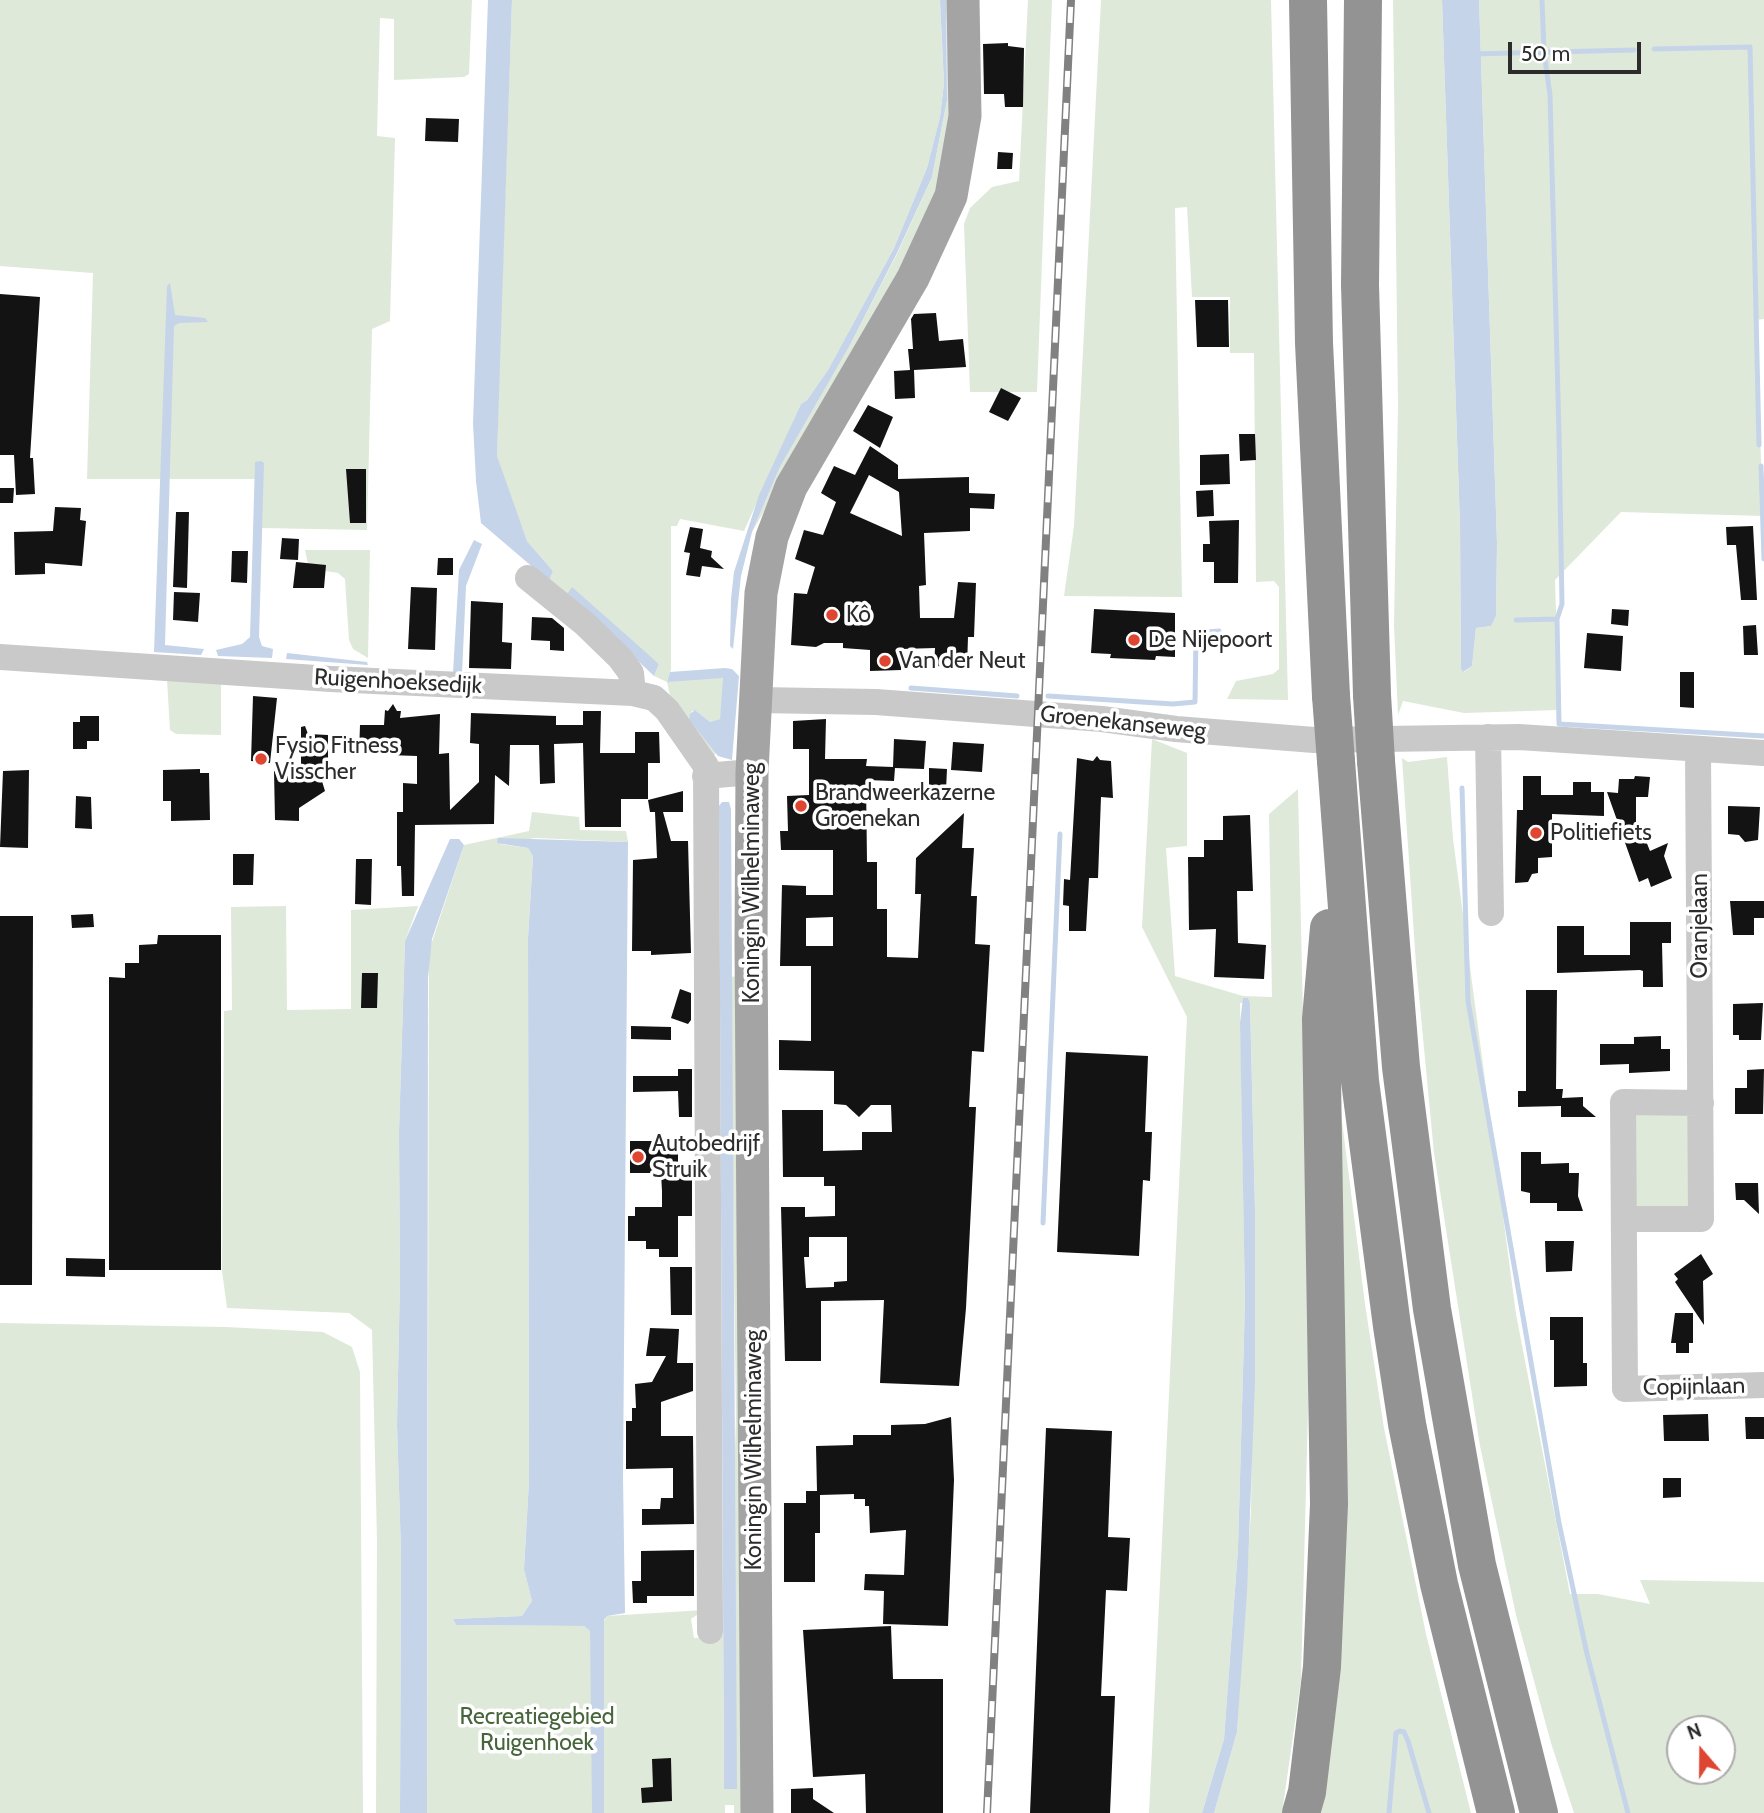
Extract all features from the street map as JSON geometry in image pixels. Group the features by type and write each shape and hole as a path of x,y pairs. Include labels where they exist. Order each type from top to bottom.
{"highway":[{"path":"1308,0 1314,342 1331,696 1360,1081 1399,1375 1439,1584 1496,1813"},
{"path":"1363,0 1360,285 1373,695 1401,1067 1432,1309 1477,1565 1539,1813"},
{"path":"1301,1813 1307,1792 1322,1667 1329,1504 1321,1018 1339,825"}],"main road":[{"name":"Koningin Wilhelminaweg","path":"757,1813 752,772 761,593 772,537 791,487 913,278 951,196 965,116 963,0"}],"street":[{"path":"528,578 585,624 620,658 631,673 634,693"},
{"name":"Ruigenhoeksedijk","path":"0,657 331,679 634,693 654,698 667,710 706,766 705,776"},
{"name":"Groenekanseweg","path":"757,700 889,703 1102,719 1314,740 1488,737 1764,753"},
{"path":"1488,737 1491,913"},
{"name":"Oranjelaan","path":"1624,1219 1701,1219 1698,750"},
{"path":"705,776 752,772"},
{"name":"Koningin Wilhelminaweg","path":"705,776 710,1631"},
{"path":"1624,1219 1623,1102 1701,1102"},
{"name":"Copijnlaan","path":"1624,1219 1625,1389 1764,1385"}],"green space":[{"path":"0,0 472,0 469,74 464,77 394,80 394,19 380,18 377,136 395,138 390,321 372,329 367,530 261,528 260,479 87,479 93,273 0,266"},
{"path":"512,0 940,0 944,83 940,117 927,168 894,248 828,370 807,400 801,404 744,531 680,519 677,526 671,526 671,670 667,681 721,677 725,680 720,719 710,722 692,711 689,720 716,753 711,759 670,696 667,682 654,676 659,664 623,634 549,581 553,571 527,541 501,473 497,456 498,402"},
{"path":"946,0 951,0 956,102 941,183 878,316 752,532 780,467 849,347 898,252 932,177 947,100"},
{"path":"1028,0 1052,0 1037,392 970,392 964,224 970,208 992,187 1019,181"},
{"path":"1101,0 1271,0 1288,700 1227,699 1236,681 1273,674 1279,669 1279,587 1274,581 1256,582 1254,353 1230,353 1230,297 1192,297 1187,207 1175,208 1182,597 1064,596 1074,526"},
{"path":"1393,0 1442,0 1460,525 1461,669 1464,672 1472,666 1476,628 1491,626 1496,616 1497,543 1479,0 1764,0 1764,319 1756,320 1763,516 1621,512 1555,580 1559,710 1464,713 1403,701 1398,715 1394,625 1398,405"},
{"path":"305,550 370,550 368,658 353,649 349,640 345,579 338,573 319,570 308,564"},
{"path":"221,676 221,735 176,734 170,730 167,680"},
{"path":"1152,739 1187,753 1187,846 1166,848 1175,976 1243,996 1272,997 1269,814 1298,789 1310,1333 1301,1680 1282,1813 1214,1813 1237,1732 1251,1510 1255,1211 1250,1003 1240,1003 1245,1302 1238,1549 1224,1739 1202,1813 1149,1813 1187,1017 1142,927"},
{"path":"1447,757 1453,839 1516,1314 1570,1594 1598,1594 1650,1604 1640,1580 1764,1582 1764,1813 1574,1813 1551,1743 1516,1615 1480,1446 1434,1153 1416,964 1402,758 1408,762"},
{"name":"Recreatiegebied Ruigenhoek","path":"532,812 579,817 580,830 626,831 628,842 535,838 500,844 528,848 533,855 528,938 529,1481 524,1568 532,1601 522,1616 453,1619 456,1625 584,1626 590,1631 590,1646 607,1616 704,1610 691,1619 694,1638 723,1635 724,1788 736,1418 730,977 738,976 749,1813 734,1813 734,1805 725,1805 725,1813 427,1813 429,951 464,845 529,831"},
{"path":"286,906 287,1010 351,1009 351,910 418,906 405,941 399,1132 397,1424 401,1552 400,1813 376,1813 377,1540 372,1330 349,1313 227,1308 222,1271 224,1011 232,1010 231,907"},
{"path":"1340,1105 1384,1428 1426,1634 1471,1813 1321,1813 1330,1748"},
{"path":"1634,1112 1690,1112 1690,1206 1635,1206"},
{"path":"0,1323 226,1327 323,1332 352,1347 360,1372 363,1813 0,1813"}],"water":[{"path":"488,0 512,0 497,456 527,541 553,571 549,581 481,523 476,481 473,423"},
{"path":"940,0 946,0 947,100 932,177 849,347 780,467 752,532 741,576 733,649 730,646 734,572 759,495 801,404 807,400 828,370 894,248 927,168 940,117 944,83"},
{"path":"1442,0 1479,0 1497,543 1496,616 1491,626 1476,628 1472,666 1463,672 1461,669 1460,525"},
{"path":"170,283 175,315 205,318 208,322 179,323 174,326 165,645 204,649 201,655 154,652 167,286"},
{"path":"255,462 264,463 259,637 262,646 273,649 272,658 218,656 216,650 242,644 250,637"},
{"path":"474,540 482,544 466,586 462,674 453,673 459,570"},
{"path":"572,587 659,664 654,676 567,594"},
{"path":"287,653 367,662 368,665 286,659"},
{"path":"732,669 739,676 732,760 718,756 689,720 690,714 695,710 710,722 720,719 723,678 667,682 670,672"},
{"path":"722,802 729,802 731,809 737,1789 724,1789 719,806"},
{"path":"498,838 628,842 623,1476 625,1613 607,1616 604,1620 604,1813 592,1813 590,1631 584,1626 456,1625 453,1619 522,1616 532,1601 524,1569 529,1481 528,938 533,856 528,848 497,843"},
{"path":"450,839 459,839 464,845 432,939 428,978 427,1813 400,1813 401,1552 397,1424 399,1132 405,941"},
{"path":"1243,998 1248,998 1250,1003 1255,1211 1255,1382 1247,1593 1237,1732 1214,1813 1202,1813 1224,1739 1238,1549 1245,1302 1240,1023"}],"building":[{"path":"1008,43 1008,46 1024,48 1023,107 1005,107 1004,94 984,94 983,44"},
{"path":"426,118 459,119 458,142 425,141"},
{"path":"998,152 1013,153 1012,169 997,169"},
{"path":"0,294 40,297 30,458 33,458 35,494 16,495 14,455 0,455"},
{"path":"1195,300 1228,300 1229,347 1197,347"},
{"path":"936,313 939,341 963,339 966,367 914,370 915,398 895,399 894,371 910,370 908,349 913,349 911,319 914,314"},
{"path":"1001,388 1021,398 1008,421 989,412"},
{"path":"868,405 893,417 880,448 853,431"},
{"path":"1239,434 1255,434 1256,460 1240,461"},
{"path":"870,446 898,465 898,479 969,477 969,493 995,494 994,509 970,508 970,531 924,533 926,585 919,586 920,618 954,618 958,582 976,583 974,637 968,637 967,667 934,666 935,648 901,649 901,670 870,671 870,650 843,648 843,643 824,643 816,647 791,645 794,593 807,594 815,567 795,559 804,530 823,535 836,502 821,493 834,466 855,475","holes":["869,475 899,492 902,536 850,513"]},
{"path":"1229,454 1230,484 1200,485 1200,455"},
{"path":"346,469 366,469 366,523 350,523"},
{"path":"0,488 14,488 13,503 0,503"},
{"path":"1213,490 1214,516 1197,517 1196,491"},
{"path":"55,507 81,508 80,520 86,521 82,566 45,563 45,574 15,575 14,532 53,531"},
{"path":"176,512 189,512 187,588 173,587"},
{"path":"1239,520 1238,583 1214,583 1214,562 1203,562 1203,544 1210,544 1209,521"},
{"path":"1753,526 1757,600 1741,600 1736,545 1727,545 1726,527"},
{"path":"690,527 703,529 700,548 712,551 711,557 724,569 702,566 700,577 686,575 690,553 684,552"},
{"path":"282,538 299,539 298,560 280,559"},
{"path":"232,551 248,551 247,583 231,582"},
{"path":"438,558 453,558 453,575 437,575"},
{"path":"296,562 326,565 324,588 293,588"},
{"path":"411,587 437,588 435,650 408,649"},
{"path":"174,592 200,593 198,622 173,620"},
{"path":"471,601 503,603 502,642 512,643 511,669 469,668"},
{"name":"De Nijepoort","path":"1094,609 1175,613 1175,657 1156,656 1155,660 1110,658 1111,654 1091,653"},
{"path":"1612,609 1629,610 1628,626 1611,624"},
{"path":"532,617 552,618 564,628 564,651 550,650 550,641 531,640"},
{"path":"1756,625 1758,655 1744,655 1743,626"},
{"path":"1587,633 1623,636 1621,671 1584,668"},
{"path":"1680,672 1694,672 1694,708 1680,707"},
{"path":"253,696 277,698 270,763 251,761"},
{"path":"393,704 397,711 401,711 400,718 440,714 439,754 449,753 450,810 479,782 479,744 470,743 471,713 556,716 556,725 583,725 583,711 601,711 600,753 635,753 635,732 659,732 660,763 648,763 648,799 621,799 621,827 585,827 583,743 554,744 555,783 540,784 539,745 510,745 509,786 495,775 494,824 415,825 414,896 402,896 401,866 397,866 397,812 403,812 403,783 417,784 417,756 359,754 360,725 384,725 385,710 388,711"},
{"path":"80,716 99,716 99,741 87,741 87,749 73,749 73,722 80,722"},
{"path":"826,719 825,759 867,759 866,766 893,767 894,739 926,741 924,769 895,768 894,781 866,780 867,862 877,862 877,909 887,909 887,957 918,958 921,894 915,894 916,858 964,813 962,848 974,848 971,896 977,896 975,944 990,945 984,1052 972,1051 969,1107 976,1107 966,1308 959,1386 880,1383 884,1300 821,1301 821,1361 785,1361 781,1207 805,1207 805,1217 835,1216 835,1186 824,1186 824,1177 783,1177 782,1110 823,1110 823,1151 862,1150 862,1132 892,1132 891,1105 871,1105 859,1117 846,1105 834,1104 834,1071 779,1070 779,1040 811,1041 811,966 780,966 782,885 806,886 806,895 833,895 833,850 781,850 780,831 788,831 787,796 809,795 809,749 793,749 793,721","holes":["833,917 833,946 806,946 806,918","809,1237 847,1237 847,1281 834,1282 834,1287 806,1288 804,1257 809,1257"]},
{"path":"305,726 308,734 328,735 328,765 317,765 325,791 299,808 299,821 275,820 274,771 301,771 301,727"},
{"path":"953,742 984,744 982,772 951,770"},
{"path":"1097,756 1100,760 1111,761 1113,798 1101,797 1098,878 1089,878 1086,931 1069,931 1069,906 1063,905 1064,879 1070,880 1077,758 1093,761"},
{"path":"929,768 947,769 946,790 929,790"},
{"path":"200,769 200,773 209,773 210,820 171,821 171,801 163,801 163,770"},
{"path":"29,770 28,848 0,847 3,771"},
{"path":"1523,776 1541,776 1541,795 1573,795 1573,782 1591,782 1591,792 1604,792 1604,816 1552,814 1552,857 1538,858 1538,873 1532,874 1528,882 1515,883 1517,810 1523,810"},
{"path":"1635,776 1650,777 1648,797 1636,797 1636,839 1644,836 1650,851 1668,843 1664,856 1672,878 1651,887 1648,878 1639,882 1607,792 1618,793 1619,779 1634,779"},
{"path":"683,791 683,812 663,812 671,841 688,841 691,953 651,955 651,951 632,951 633,860 657,858 655,812 650,812 648,800"},
{"path":"76,796 91,797 92,829 75,828"},
{"path":"1728,806 1760,807 1758,840 1745,842 1739,835 1728,834"},
{"path":"1250,815 1253,891 1237,891 1238,943 1266,945 1264,979 1214,977 1216,929 1189,930 1188,857 1204,857 1204,840 1223,840 1223,816"},
{"path":"233,854 254,854 253,885 233,885"},
{"path":"356,859 372,859 371,905 355,904"},
{"path":"1730,901 1764,901 1764,918 1754,918 1754,935 1733,935"},
{"path":"93,914 94,927 72,928 71,915"},
{"path":"0,916 33,916 32,1285 0,1285"},
{"path":"1630,922 1671,922 1671,943 1662,943 1663,987 1643,987 1643,971 1640,970 1557,973 1557,926 1584,926 1584,955 1630,955"},
{"path":"158,935 221,935 221,1270 109,1270 109,977 125,978 125,963 139,963 139,945 157,944"},
{"path":"362,973 378,973 377,1008 361,1008"},
{"path":"680,989 691,993 691,1020 688,1024 671,1018"},
{"path":"1526,990 1557,990 1556,1089 1563,1089 1562,1098 1583,1097 1583,1106 1596,1117 1561,1117 1561,1106 1518,1107 1518,1091 1526,1091"},
{"path":"1763,1003 1761,1040 1739,1040 1739,1035 1733,1035 1733,1004"},
{"path":"631,1026 671,1027 671,1040 631,1039"},
{"path":"1661,1036 1661,1049 1670,1049 1670,1071 1629,1073 1629,1064 1600,1065 1600,1044 1634,1044 1634,1037"},
{"path":"1066,1052 1148,1056 1145,1132 1152,1132 1150,1181 1143,1180 1139,1256 1057,1252"},
{"path":"678,1069 692,1069 692,1117 679,1117 678,1091 633,1092 633,1076 678,1076"},
{"path":"1764,1069 1763,1114 1735,1114 1735,1088 1747,1088 1747,1070"},
{"path":"630,1141 678,1141 678,1167 692,1167 692,1216 678,1216 678,1257 659,1257 659,1249 646,1249 646,1241 628,1241 628,1216 635,1216 635,1207 662,1207 661,1173 630,1173"},
{"path":"1521,1152 1541,1152 1541,1164 1569,1163 1569,1173 1579,1173 1578,1196 1583,1211 1557,1211 1557,1203 1530,1203 1530,1193 1521,1191"},
{"path":"1735,1183 1758,1183 1759,1214 1744,1200 1736,1200"},
{"path":"1545,1241 1574,1241 1572,1271 1546,1272"},
{"path":"1701,1254 1713,1274 1703,1281 1704,1325 1675,1282 1678,1279 1674,1274"},
{"path":"66,1258 105,1259 105,1277 66,1276"},
{"path":"670,1267 692,1267 692,1315 671,1315"},
{"path":"1675,1313 1693,1313 1693,1343 1689,1343 1689,1353 1676,1353 1676,1343 1671,1343"},
{"path":"1550,1317 1583,1317 1583,1363 1587,1363 1587,1386 1554,1387 1554,1340 1550,1340"},
{"path":"650,1328 679,1329 677,1363 693,1363 693,1391 661,1402 661,1436 693,1436 694,1524 642,1525 642,1509 660,1509 661,1498 673,1498 673,1468 626,1469 626,1421 632,1421 632,1408 636,1408 635,1384 652,1382 666,1356 646,1356"},
{"path":"1708,1414 1709,1441 1664,1441 1663,1415"},
{"path":"951,1417 954,1480 948,1626 883,1624 884,1591 864,1590 865,1574 904,1575 906,1530 870,1533 869,1506 865,1506 865,1499 854,1499 854,1494 820,1495 820,1533 815,1533 815,1582 784,1582 784,1503 806,1503 806,1491 817,1491 816,1446 853,1445 853,1435 891,1435 891,1425 925,1424"},
{"path":"1745,1417 1764,1417 1764,1439 1746,1439"},
{"path":"1046,1428 1112,1431 1108,1537 1130,1538 1127,1591 1106,1590 1101,1696 1115,1696 1110,1813 1030,1813"},
{"path":"1663,1478 1681,1478 1681,1497 1663,1498"},
{"path":"694,1550 694,1596 647,1596 647,1603 633,1603 632,1581 641,1581 641,1551"},
{"path":"891,1626 893,1679 943,1679 943,1813 866,1813 865,1774 813,1777 803,1630"},
{"path":"671,1758 672,1801 642,1803 641,1788 653,1787 652,1759"},
{"path":"813,1788 813,1799 834,1813 791,1813 791,1789"}],"waterway":[{"path":"1542,0 1544,52 1550,95 1559,434 1562,604 1557,619"},
{"path":"1654,49 1750,47 1759,445"},
{"path":"1472,54 1634,50"},
{"path":"1761,466 1764,559"},
{"path":"1516,620 1557,619 1559,724 1764,736"},
{"path":"1048,696 1173,704 1195,702 1196,633 1219,631"},
{"path":"911,688 1017,696"},
{"path":"1462,788 1468,1001 1559,1523 1587,1654 1628,1813"},
{"path":"1043,1223 1060,834"},
{"path":"1389,1813 1396,1733 1400,1731 1404,1732 1408,1741 1429,1813"}],"railway":[{"path":"987,1813 1071,0"}],"place":[{"name":"Kô","path":"832,615"},
{"name":"De Nijepoort","path":"1134,640"},
{"name":"Van der Neut","path":"885,661"},
{"name":"Fysio Fitness Visscher","path":"261,759"},
{"name":"Brandweerkazerne Groenekan","path":"801,806"},
{"name":"Politiefiets","path":"1536,833"},
{"name":"Autobedrijf Struik","path":"638,1157"}]}
